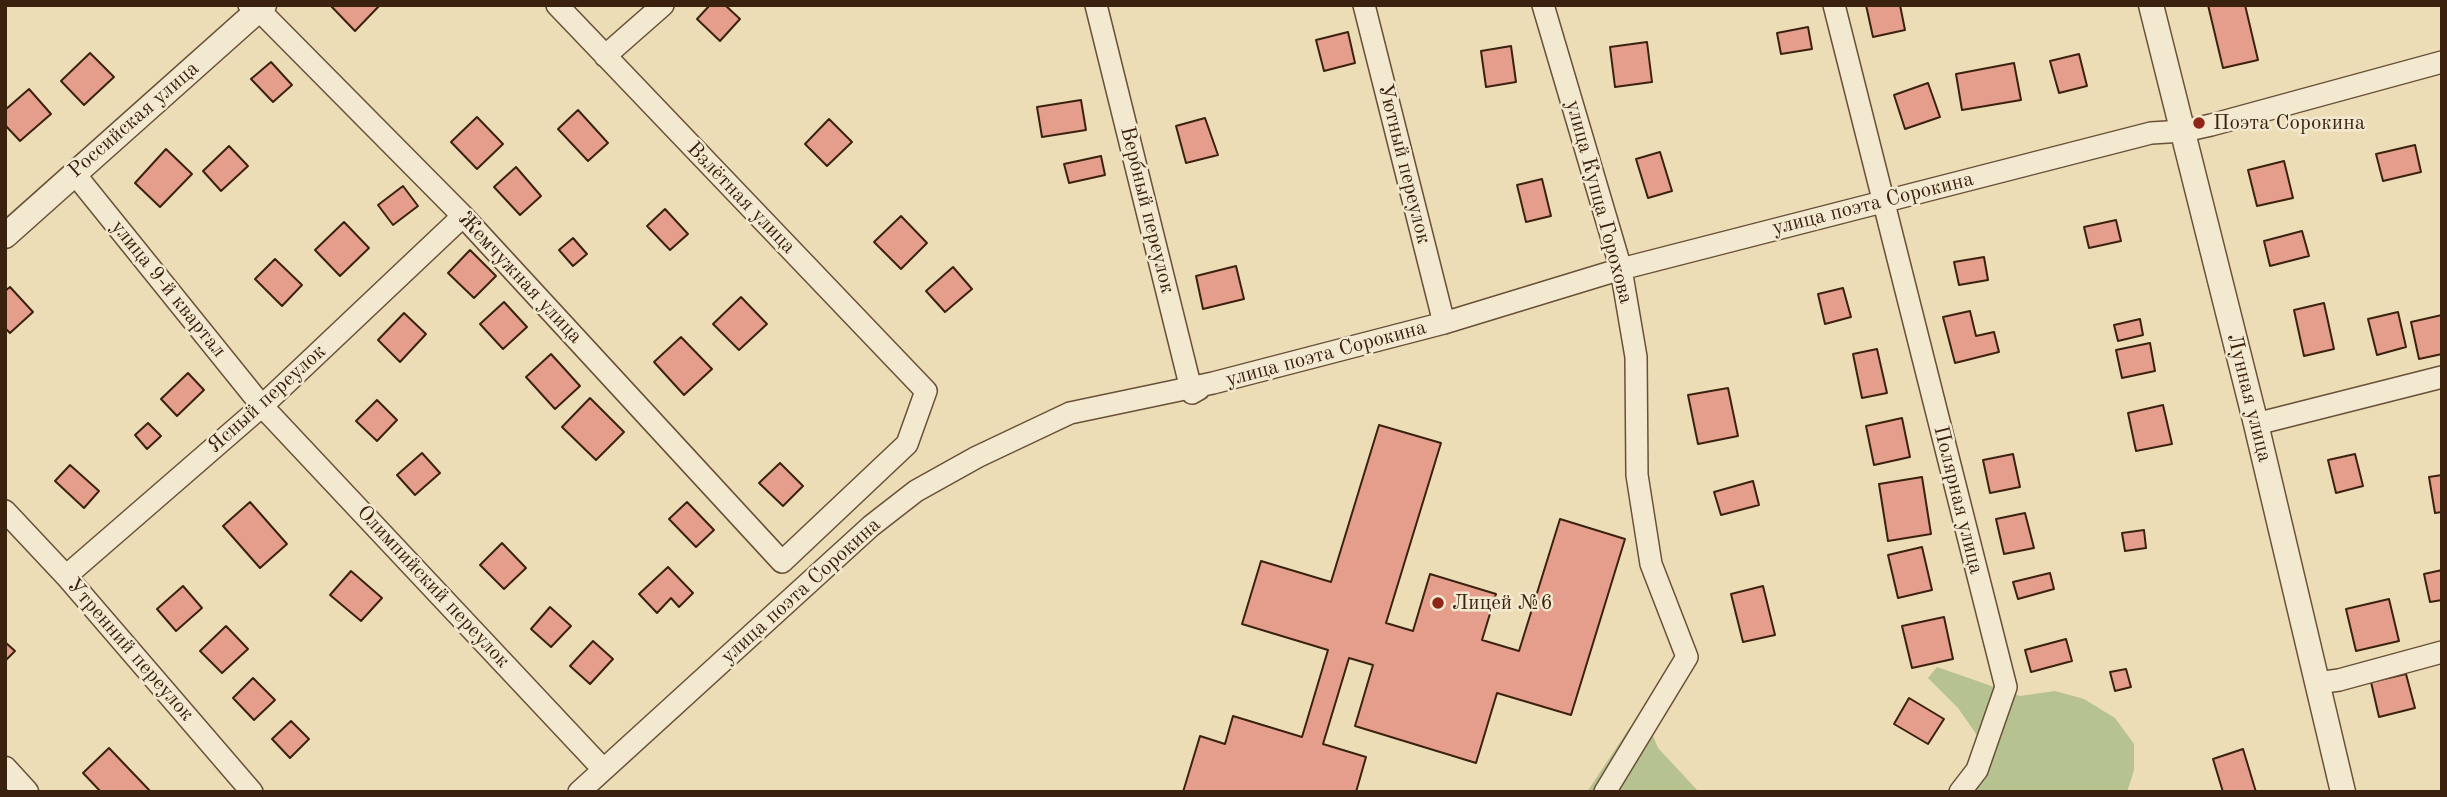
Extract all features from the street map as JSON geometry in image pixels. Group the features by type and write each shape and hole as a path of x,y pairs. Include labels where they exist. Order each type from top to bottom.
{"street":[{"name":"Взлётная улица","path":"557,5 926,391 907,444 782,562"},
{"path":"605,56 663,5"},
{"name":"Вербный переулок","path":"1096,5 1192,393 1213,383"},
{"name":"Уютный переулок","path":"1364,5 1444,323"},
{"name":"улица Купца Горохова","path":"1543,5 1621,269 1636,357 1637,475 1651,564 1687,657 1605,792"},
{"name":"Полярная улица","path":"1834,5 2006,687 1977,770 1960,792"},
{"name":"Лунная улица","path":"2151,5 2256,424 2343,792"},
{"name":"Российская улица","path":"5,236 257,7"},
{"name":"Жемчужная улица","path":"257,7 463,216 782,562"},
{"name":"улица поэта Сорокина","path":"579,792 871,526 916,491 977,457 1070,413 1213,383 1444,323 1621,269 2151,132 2184,131 2211,125 2442,62"},
{"name":"улица 9-й квартал","path":"74,173 262,405"},
{"name":"Ясный переулок","path":"66,576 262,405 463,216"},
{"path":"2256,424 2442,377"},
{"name":"Олимпийский переулок","path":"262,405 603,769"},
{"name":"Утренний переулок","path":"5,511 66,576 252,792"},
{"path":"2317,683 2339,680 2442,652"},
{"path":"5,769 26,792"},
{"path":"1977,770 1978,792"}],"green space":[{"path":"1937,667 2020,696 2055,691 2084,699 2115,718 2134,744 2134,770 2127,792 1966,792 1981,741 1958,708 1928,678"},
{"path":"1642,709 1658,748 1699,792 1587,792"}],"building":[{"path":"330,5 380,5 355,31"},
{"path":"710,5 725,5 740,19 720,41 697,19"},
{"path":"1866,5 1900,5 1905,30 1873,37"},
{"path":"2208,5 2245,5 2258,60 2223,68"},
{"path":"1808,27 1812,49 1781,54 1777,33"},
{"path":"1348,32 1355,63 1324,71 1316,40"},
{"path":"1647,42 1652,82 1615,87 1610,47"},
{"path":"1511,46 1516,82 1486,87 1481,51"},
{"path":"90,53 114,77 84,105 61,81"},
{"path":"2079,54 2087,86 2059,93 2050,61"},
{"path":"271,62 292,85 273,102 251,79"},
{"path":"2014,63 2021,100 1962,110 1956,74"},
{"path":"1928,83 1940,117 1905,129 1894,95"},
{"path":"29,89 51,114 20,141 5,125 5,110"},
{"path":"1081,100 1086,130 1042,137 1037,107"},
{"path":"578,110 608,143 588,161 558,129"},
{"path":"477,117 503,144 477,169 451,142"},
{"path":"1205,118 1218,155 1186,163 1176,126"},
{"path":"829,119 852,142 827,166 805,144"},
{"path":"2415,145 2421,172 2383,181 2376,154"},
{"path":"229,146 248,166 221,191 203,171"},
{"path":"166,149 192,174 160,207 135,183"},
{"path":"1660,152 1672,191 1648,198 1636,159"},
{"path":"1101,156 1105,175 1069,183 1064,164"},
{"path":"2284,161 2293,198 2257,206 2248,170"},
{"path":"516,167 541,196 520,215 494,187"},
{"path":"1542,179 1551,216 1526,222 1517,185"},
{"path":"403,186 418,206 393,225 378,205"},
{"path":"665,209 688,234 670,250 647,226"},
{"path":"901,216 927,243 901,269 874,242"},
{"path":"2116,220 2121,241 2089,248 2084,227"},
{"path":"344,222 369,248 340,276 315,250"},
{"path":"2302,231 2309,256 2270,266 2264,241"},
{"path":"573,238 587,254 573,266 559,250"},
{"path":"470,250 496,276 474,298 448,273"},
{"path":"1984,257 1988,280 1959,285 1954,262"},
{"path":"275,259 302,285 282,306 255,279"},
{"path":"1236,266 1244,299 1203,309 1196,276"},
{"path":"953,267 972,289 945,312 926,291"},
{"path":"10,287 33,312 10,333 5,328 5,291"},
{"path":"1843,288 1851,317 1825,324 1818,294"},
{"path":"741,297 767,324 739,350 713,324"},
{"path":"504,302 527,327 503,349 480,324"},
{"path":"2324,303 2334,349 2304,356 2294,310"},
{"path":"1970,311 1976,336 1994,332 1999,352 1955,363 1943,317"},
{"path":"2398,312 2406,347 2377,355 2368,319"},
{"path":"404,313 426,334 400,362 378,340"},
{"path":"2442,315 2442,354 2419,359 2411,322"},
{"path":"2140,319 2143,335 2118,341 2114,325"},
{"path":"681,337 712,369 684,395 654,362"},
{"path":"2150,343 2155,371 2122,378 2116,350"},
{"path":"1877,349 1887,393 1862,398 1853,354"},
{"path":"551,354 580,386 555,409 526,377"},
{"path":"188,373 204,390 177,416 161,399"},
{"path":"1728,388 1738,436 1698,444 1688,395"},
{"path":"590,398 624,432 596,460 562,427"},
{"path":"377,400 397,420 377,441 356,421"},
{"path":"2163,405 2172,444 2136,451 2128,413"},
{"path":"1902,418 1910,457 1874,465 1866,426"},
{"path":"148,423 161,436 147,449 135,435"},
{"path":"1379,425 1441,443 1386,623 1413,631 1430,574 1496,594 1482,640 1519,651 1560,519 1625,539 1571,715 1497,693 1476,763 1355,726 1373,665 1349,658 1323,744 1366,757 1356,792 1183,792 1200,736 1225,744 1233,716 1302,737 1328,650 1242,624 1261,561 1331,582"},
{"path":"422,453 440,473 415,495 397,475"},
{"path":"2013,454 2020,487 1990,493 1983,460"},
{"path":"2355,454 2363,486 2336,493 2328,460"},
{"path":"780,463 803,486 783,506 759,483"},
{"path":"70,465 99,491 84,508 55,481"},
{"path":"2442,475 2442,512 2435,513 2429,477"},
{"path":"1922,477 1931,534 1888,541 1879,484"},
{"path":"1753,481 1759,505 1721,515 1714,492"},
{"path":"250,502 287,544 260,568 223,526"},
{"path":"687,502 714,530 696,547 669,519"},
{"path":"2025,513 2034,548 2004,554 1996,519"},
{"path":"2144,530 2146,548 2125,551 2122,533"},
{"path":"502,543 526,568 504,589 480,565"},
{"path":"1922,547 1932,590 1898,598 1888,555"},
{"path":"668,567 693,593 679,607 671,598 657,613 639,594"},
{"path":"2442,570 2442,600 2430,602 2424,574"},
{"path":"351,571 382,598 361,621 330,595"},
{"path":"2050,573 2054,589 2018,599 2013,582"},
{"path":"183,586 202,608 176,631 157,609"},
{"path":"1763,586 1775,635 1743,642 1731,594"},
{"path":"2389,599 2399,641 2356,651 2346,609"},
{"path":"550,607 571,626 551,647 531,629"},
{"path":"1944,617 1953,659 1912,668 1902,626"},
{"path":"226,626 248,649 222,673 200,651"},
{"path":"2066,639 2072,661 2031,672 2025,650"},
{"path":"593,641 613,659 590,684 570,666"},
{"path":"5,642 15,651 5,661"},
{"path":"2126,669 2131,687 2115,691 2110,672"},
{"path":"2406,674 2415,708 2379,717 2371,682"},
{"path":"253,678 275,700 254,720 233,698"},
{"path":"1909,698 1944,719 1928,744 1894,724"},
{"path":"291,721 309,739 290,758 272,739"},
{"path":"109,748 151,792 101,792 83,773"},
{"path":"2243,749 2256,792 2223,792 2213,759"}],"place":[{"name":"Поэта Сорокина","path":"2199,123"},
{"name":"Лицей №6","path":"1438,603"}]}
